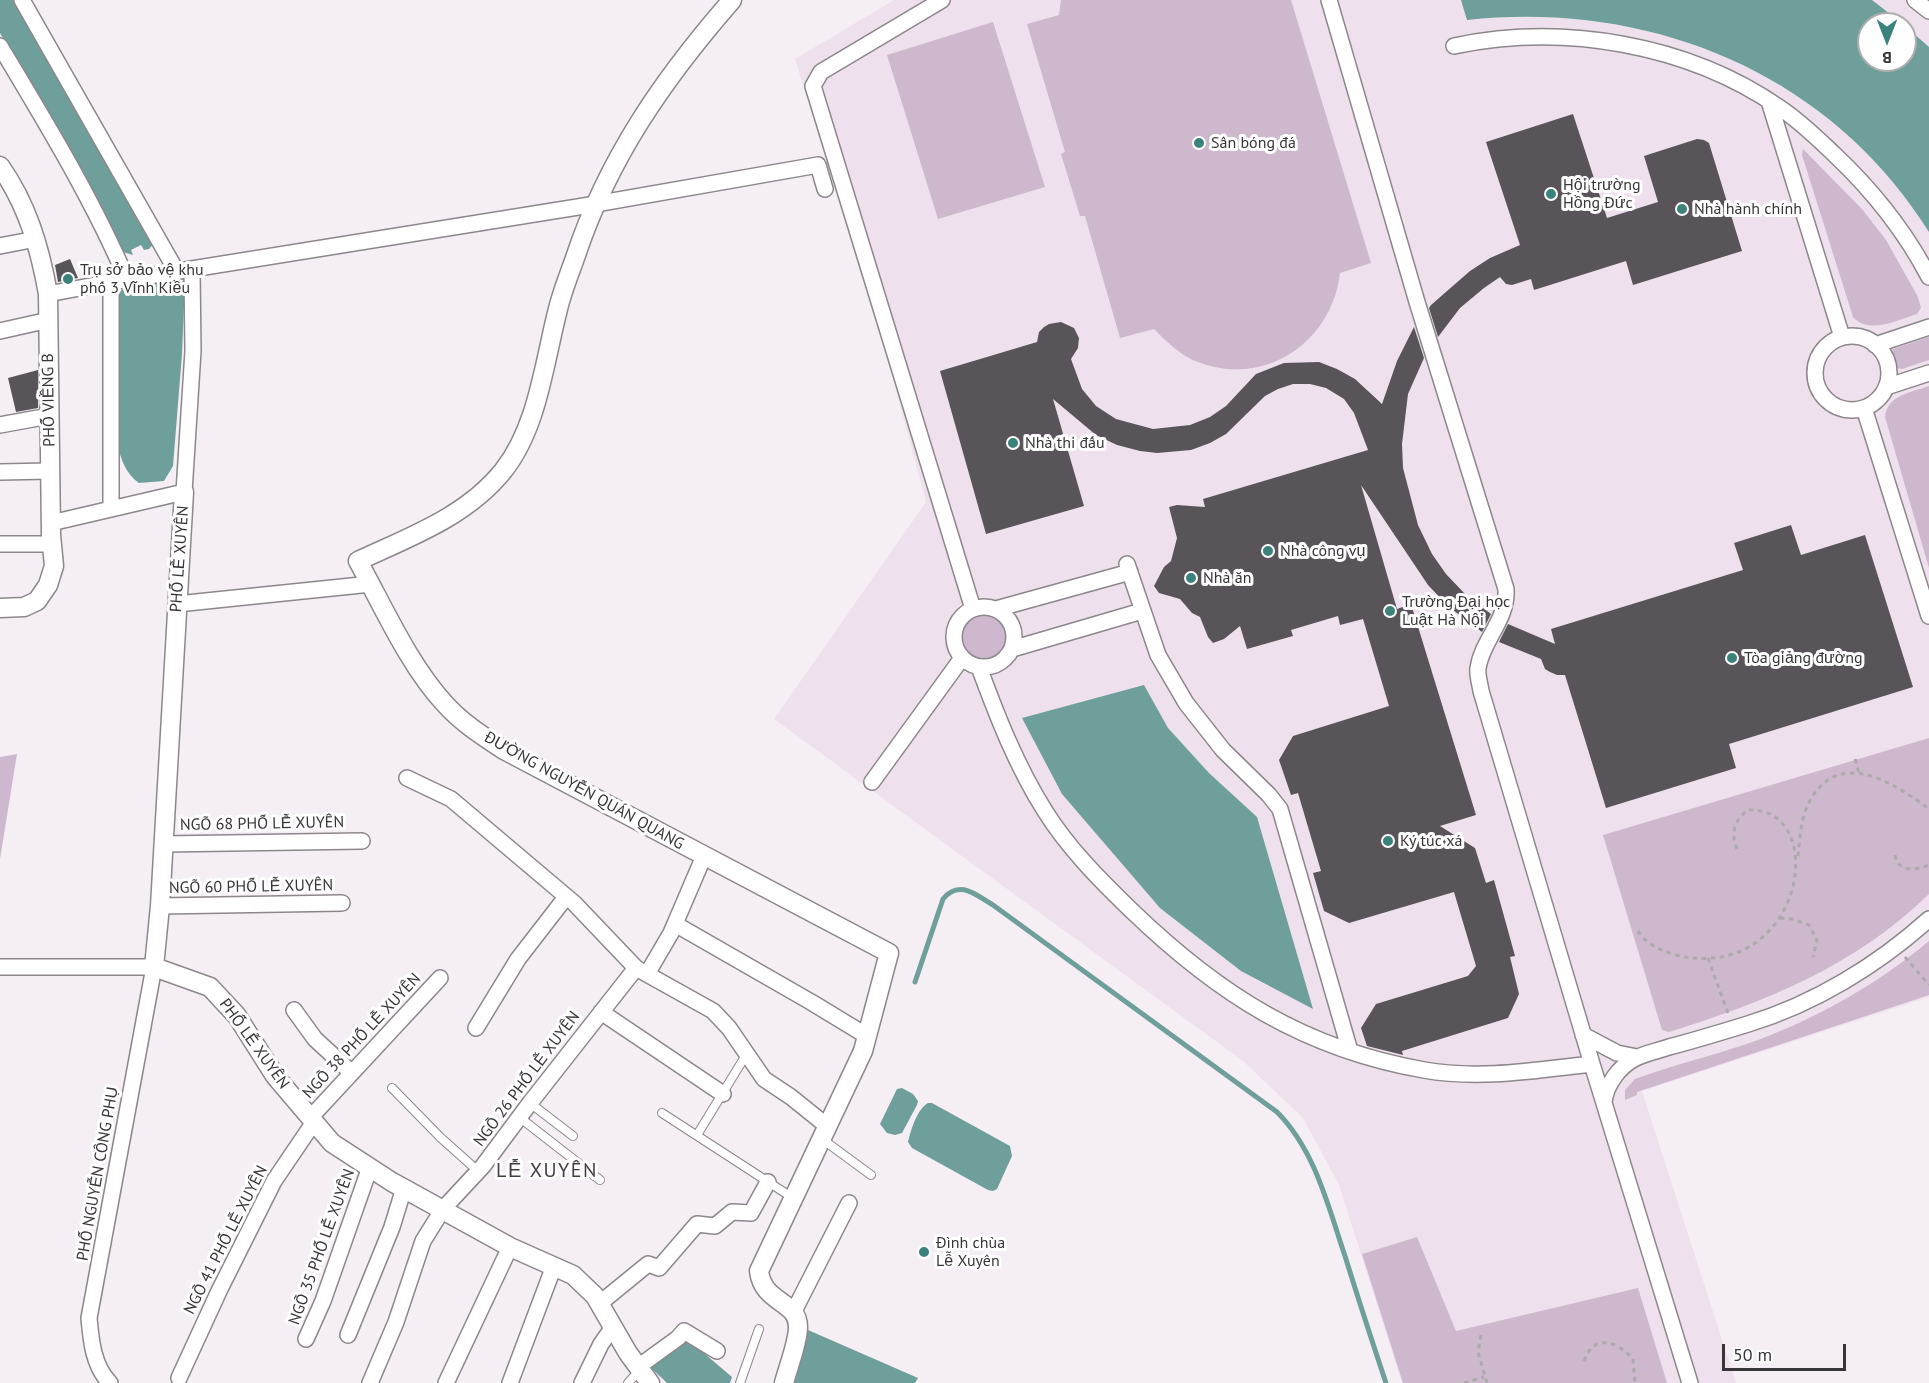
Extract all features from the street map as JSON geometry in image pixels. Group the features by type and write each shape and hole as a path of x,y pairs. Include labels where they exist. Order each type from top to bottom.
{"street":[{"path":"22,0 185,271 193,351 184,492 51,523"},
{"name":"ĐƯỜNG NGUYỄN QUÁN QUANG","path":"732,0 660,89 593,204 559,303 531,415 512,459 492,484 466,507 440,523 358,561 429,685 450,710 472,729 504,750 889,953 863,1051 759,1271 763,1286 769,1294 788,1306 794,1313"},
{"path":"942,0 821,72 813,86 974,609"},
{"path":"1329,0 1417,302 1506,588 1507,599 1503,612 1478,667 1481,691 1583,1035 1690,1383"},
{"path":"1915,0 1929,11"},
{"path":"1454,46 1486,39 1584,39 1669,55 1718,73 1781,108 1811,133 1878,199 1913,249 1929,277"},
{"path":"0,46 72,166 106,230 128,280"},
{"path":"1769,101 1842,337"},
{"path":"48,294 818,165 825,189"},
{"name":"PHỐ VIỀNG B","path":"0,166 10,180 26,212 36,239 48,294 51,523 54,566 48,585 37,601 24,607 0,608"},
{"path":"0,246 36,239"},
{"path":"111,282 111,509"},
{"path":"0,331 49,320"},
{"path":"1875,345 1929,327"},
{"path":"1858,336 1875,345 1886,358 1889,369 1886,387 1875,402 1864,408 1852,410 1835,405 1821,394 1816,382 1815,371 1817,358 1824,348 1842,337 1858,336"},
{"path":"1886,387 1929,373"},
{"path":"1864,408 1929,616"},
{"path":"0,425 49,416"},
{"path":"0,472 50,471"},
{"name":"PHỐ LỄ XUYÊN","path":"184,492 160,906 154,967 210,987 237,1016 275,1076 332,1143 404,1188 510,1247 573,1275 595,1296 639,1376"},
{"path":"0,544 52,544"},
{"path":"996,609 1129,568 1158,655 1186,703 1223,750 1269,795 1280,809 1350,1052"},
{"path":"177,604 371,584"},
{"path":"986,607 996,609 1012,624 1014,638 1012,650 1005,659 997,664 979,667 962,658 955,645 954,632 962,616 974,609 986,607"},
{"path":"1012,650 1142,611"},
{"path":"872,782 962,658"},
{"path":"979,667 1009,741 1044,810 1062,836 1112,893 1175,951 1242,1001 1305,1035 1350,1052 1426,1071 1483,1074 1592,1064"},
{"path":"407,778 451,799 566,897 641,971 713,1011 729,1028 764,1079 791,1096 824,1132"},
{"name":"NGÕ 68 PHỐ LỄ XUYÊN","path":"163,843 362,841"},
{"name":"NGÕ 26 PHỐ LỄ XUYÊN","path":"370,1383 396,1323 423,1241 442,1209 478,1171 601,1012 641,971 675,924 704,856"},
{"path":"476,1028 518,959 566,897"},
{"name":"NGÕ 60 PHỐ LỄ XUYÊN","path":"160,906 342,903"},
{"path":"1604,1102 1605,1094 1616,1075 1637,1057 1752,1023 1790,1008 1842,983 1906,940 1929,919"},
{"path":"675,924 867,1036"},
{"path":"0,967 154,967"},
{"name":"PHỐ NGUYỄN CÔNG PHỤ","path":"110,1383 104,1378 92,1348 89,1318 154,967"},
{"name":"NGÕ 38 PHỐ LỄ XUYÊN","path":"312,1120 440,978"},
{"path":"294,1010 315,1039 352,1073"},
{"path":"601,1012 723,1094"},
{"path":"1583,1035 1617,1053 1637,1057"},
{"name":"NGÕ 41 PHỐ LỄ XUYÊN","path":"179,1378 274,1181 312,1120"},
{"name":"NGÕ 35 PHỐ LỄ XUYÊN","path":"306,1339 370,1167"},
{"path":"599,1304 648,1264 659,1268 697,1224 715,1226 732,1212 751,1213 768,1182"},
{"path":"348,1335 392,1227 404,1188"},
{"path":"784,1383 798,1328 794,1313 849,1203"},
{"path":"446,1383 510,1247"},
{"path":"510,1383 554,1266"},
{"path":"582,1383 613,1328"},
{"path":"639,1376 684,1331 717,1351"}],"lane":[{"path":"697,1135 746,1055"},
{"path":"392,1088 441,1138 478,1171"},
{"path":"530,1103 573,1136"},
{"path":"662,1113 793,1198"},
{"path":"519,1117 600,1180"},
{"path":"824,1132 871,1175"},
{"path":"740,1383 759,1329"}],"path":[{"path":"1855,759 1859,773"},
{"path":"1638,931 1642,938 1675,955 1708,958 1742,951 1759,941 1772,930 1791,892 1802,823 1812,797 1824,784 1844,773 1859,773 1882,780 1914,797 1929,809"},
{"path":"1737,849 1734,832 1738,819 1748,810 1760,809 1783,823 1796,854 1797,863"},
{"path":"1895,855 1898,863 1905,868 1916,869 1929,865"},
{"path":"1779,918 1792,919 1809,925 1817,940 1813,957"},
{"path":"1904,956 1929,985"},
{"path":"1708,958 1729,1018"},
{"path":"1481,1335 1478,1352 1487,1383"},
{"path":"1584,1361 1588,1350 1594,1346 1607,1342 1616,1344 1633,1359 1635,1383"},
{"path":"1464,1383 1484,1377"}],"shaded area":[{"path":"0,0 14,0 156,241 149,249 144,250 141,245 131,250 133,255 123,252 72,155 0,33"},
{"name":"Trường Đại học Luật Hà Nội","path":"894,0 1929,0 1929,997 1642,1091 1736,1383 1402,1383 1339,1185 1303,1118 1243,1061 774,719 926,502 893,379 795,59"},
{"path":"1061,0 1291,0 1371,263 1340,273 1334,298 1324,320 1309,338 1291,353 1270,363 1247,369 1223,368 1198,362 1186,356 1154,329 1120,338 1085,216 1080,216 1061,154 1065,152 1027,24 1059,15"},
{"path":"1461,0 1872,0 1888,12 1857,12 1857,72 1917,72 1917,36 1929,47 1929,232 1889,177 1842,130 1789,91 1731,60 1669,37 1604,23 1536,17 1467,20"},
{"path":"993,22 1045,187 938,219 887,55"},
{"path":"1803,149 1862,209 1886,240 1918,297 1921,308 1917,314 1875,326 1867,325 1853,317 1802,155"},
{"path":"185,281 173,466 164,481 139,483 125,466 118,445 117,297 121,290 127,288"},
{"path":"1929,337 1929,360 1902,369 1897,368 1892,358 1893,349"},
{"path":"1929,386 1929,568 1885,417 1890,404 1895,399"},
{"path":"984,614 999,621 1006,636 999,651 984,658 969,651 962,636 969,621"},
{"path":"1144,685 1168,728 1209,773 1257,817 1313,1009 1241,971 1160,908 1062,794 1022,718"},
{"path":"1929,738 1929,894 1871,942 1808,979 1740,1008 1669,1032 1662,1030 1603,835"},
{"path":"17,754 0,859 0,757"},
{"path":"1929,941 1929,995 1637,1092 1637,1095 1625,1100 1625,1090 1635,1079 1743,1045 1803,1021 1869,985"},
{"path":"902,1088 913,1094 918,1101 902,1133 895,1135 887,1133 880,1124 897,1089"},
{"path":"928,1103 932,1103 1010,1146 1012,1156 997,1189 988,1190 912,1148 908,1142 913,1126 921,1110"},
{"path":"1417,1237 1456,1331 1638,1288 1667,1383 1403,1383 1362,1254"},
{"path":"808,1330 918,1378 915,1383 794,1383"},
{"path":"682,1342 692,1343 732,1377 730,1383 667,1383 648,1365"}],"building":[{"path":"1573,114 1607,218 1658,202 1644,156 1697,139 1709,143 1742,251 1633,285 1626,261 1534,290 1531,279 1512,285 1506,284 1500,277 1460,308 1438,337 1429,308 1431,305 1470,271 1490,258 1520,245 1486,142"},
{"name":"Trụ sở bảo vệ khu phố 3 Vĩnh Kiều","path":"70,259 78,278 58,282 55,265"},
{"path":"1061,322 1074,328 1079,338 1078,348 1071,359 1082,389 1096,406 1116,419 1153,429 1190,425 1210,417 1226,406 1256,374 1284,363 1319,362 1337,369 1355,379 1382,404 1397,361 1414,327 1424,358 1408,394 1402,444 1403,468 1418,525 1432,554 1446,574 1466,595 1491,614 1482,632 1449,607 1428,585 1361,485 1397,609 1411,604 1476,815 1440,826 1475,848 1486,883 1494,880 1515,956 1510,957 1519,994 1508,1018 1402,1051 1403,1055 1367,1046 1361,1028 1376,1004 1468,976 1476,966 1454,892 1349,923 1324,911 1313,873 1321,871 1298,793 1291,795 1279,760 1293,736 1389,706 1363,619 1340,625 1338,616 1291,630 1293,636 1247,649 1240,626 1224,639 1213,643 1200,617 1192,613 1180,599 1159,593 1154,586 1164,567 1171,561 1177,538 1169,507 1177,505 1205,507 1203,499 1368,450 1354,413 1344,399 1326,388 1310,384 1293,384 1265,396 1226,434 1210,443 1191,450 1157,453 1117,445 1096,435 1053,399 1084,506 986,534 940,371 1037,342 1039,332 1044,327"},
{"path":"38,370 38,408 16,412 8,378"},
{"name":"Tòa giảng đường","path":"1791,525 1801,555 1865,535 1913,687 1729,744 1736,768 1606,808 1565,675 1550,672 1545,669 1541,659 1499,642 1508,624 1555,644 1551,629 1743,570 1734,543"}],"waterway":[{"path":"915,982 943,899 955,890 961,889 974,893 1277,1112 1301,1144 1319,1180 1386,1383"}],"place":[{"name":"Sân bóng đá","path":"1199,143"},
{"name":"Hội trường Hồng Đức","path":"1551,194"},
{"name":"Nhà hành chính","path":"1682,209"},
{"name":"Trụ sở bảo vệ khu phố 3 Vĩnh Kiều","path":"68,279"},
{"name":"Nhà thi đấu","path":"1013,443"},
{"name":"Nhà công vụ","path":"1268,551"},
{"name":"Nhà ăn","path":"1191,578"},
{"name":"Trường Đại học Luật Hà Nội","path":"1390,611"},
{"name":"Tòa giảng đường","path":"1732,658"},
{"name":"Ký túc xá","path":"1388,841"},
{"name":"Đình chùa Lễ Xuyên","path":"924,1252"}],"district":[{"name":"LỄ XUYÊN","path":"547,1171"}]}
